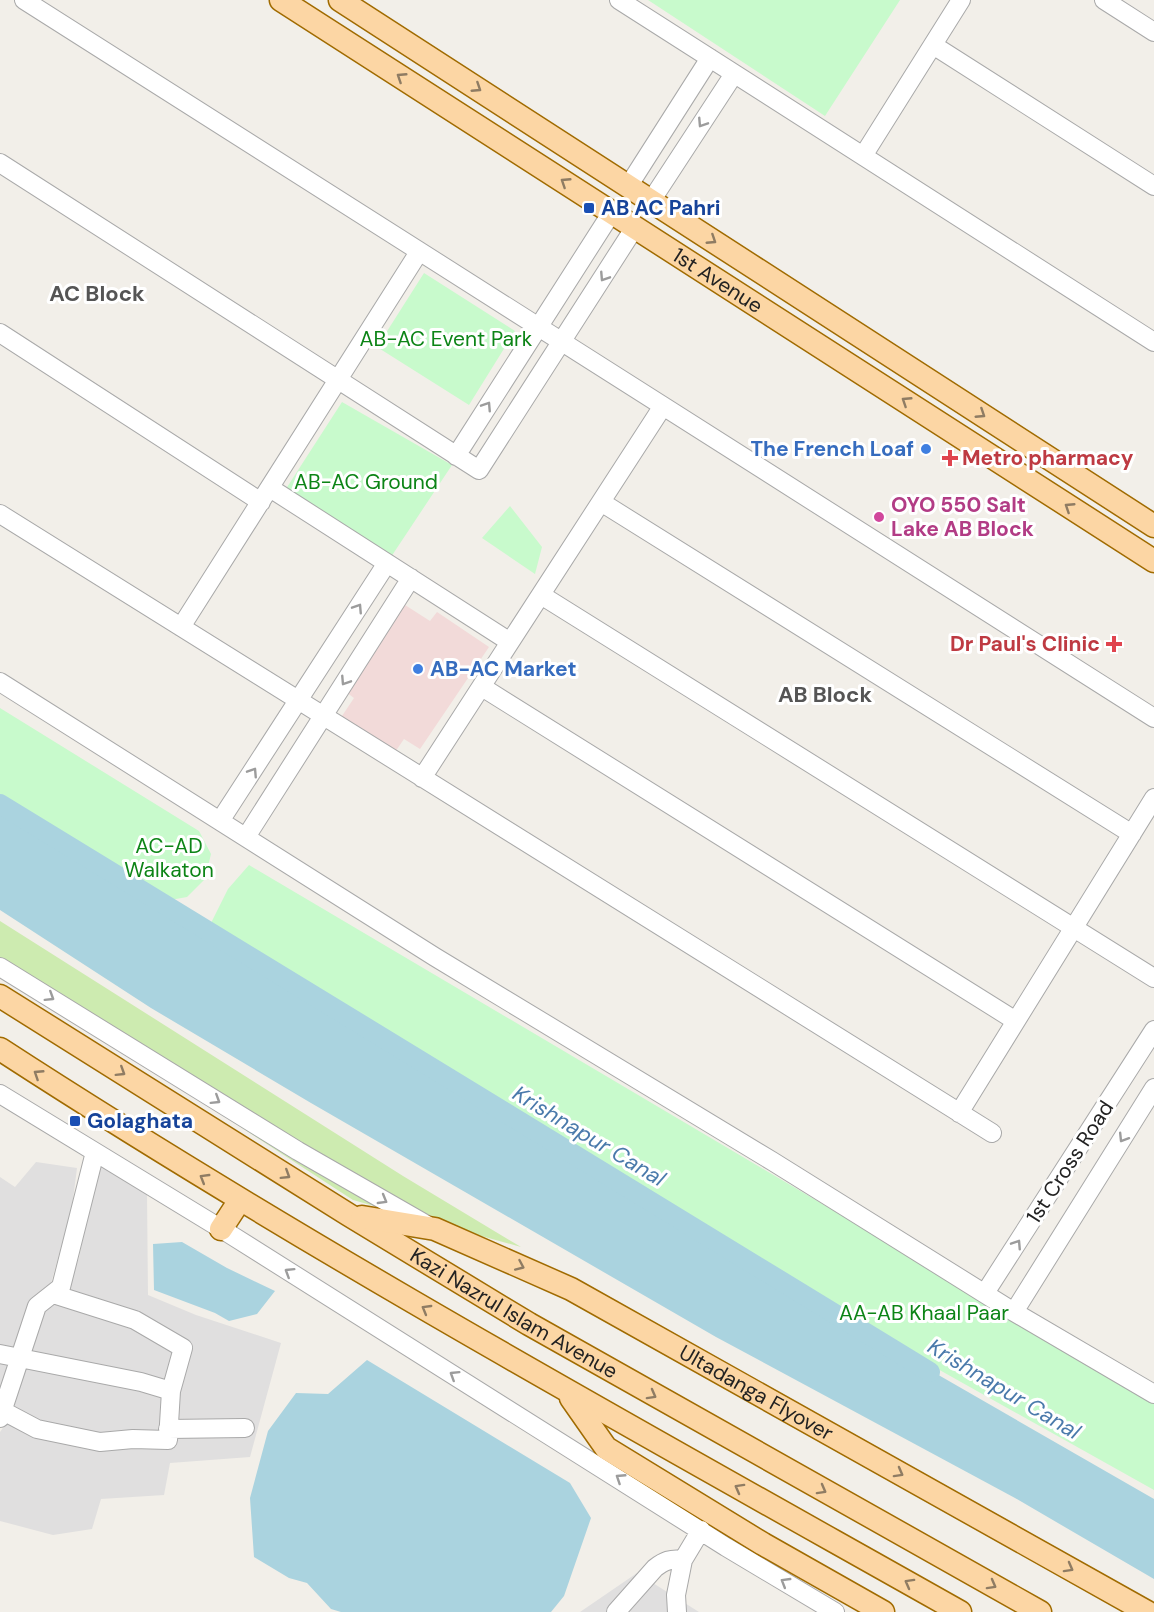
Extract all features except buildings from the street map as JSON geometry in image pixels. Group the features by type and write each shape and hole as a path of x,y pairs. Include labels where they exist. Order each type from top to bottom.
{"main road":[{"name":"1st Avenue","path":"281,0 1154,561"},
{"name":"1st Avenue","path":"340,0 1154,526"},
{"path":"737,292 754,267"},
{"path":"1092,522 1108,496"},
{"name":"Kazi Nazrul Islam Avenue","path":"0,996 349,1215 529,1324 1040,1612"},
{"name":"Kazi Nazrul Islam Avenue","path":"0,1049 102,1116 240,1200 567,1392 960,1612"},
{"path":"221,1229 240,1200"},
{"name":"Ultadanga Flyover","path":"349,1215 435,1229 571,1289 1147,1612"},
{"path":"567,1392 606,1448 763,1544 883,1612"}],"street":[{"path":"24,0 1154,718"},
{"path":"619,0 1154,342"},
{"path":"863,156 961,0"},
{"path":"1104,0 1154,32"},
{"path":"933,45 1154,186"},
{"path":"629,185 710,58"},
{"path":"651,201 734,74"},
{"path":"0,163 479,470 635,227"},
{"path":"456,456 612,212"},
{"path":"181,627 419,252"},
{"path":"0,333 265,495 387,563 510,642"},
{"path":"422,778 663,406"},
{"path":"601,502 1132,834"},
{"path":"0,514 992,1133"},
{"path":"220,821 387,563"},
{"path":"246,837 411,578"},
{"path":"541,595 1154,978"},
{"path":"0,682 435,957 772,1161 1014,1312 1154,1394"},
{"path":"482,687 1017,1021"},
{"path":"959,1113 1154,798"},
{"name":"Kazi Nazrul Islam Avenue","path":"0,967 298,1151 435,1229"},
{"name":"1st Cross Road","path":"985,1293 1154,1030"},
{"path":"1131,1068 1154,1083"},
{"path":"1014,1312 1154,1088"},
{"path":"0,1094 835,1612"},
{"path":"52,1294 135,1320 183,1348 171,1391 168,1440 133,1439 100,1442 37,1429 2,1414 37,1306 52,1294 61,1287 95,1152"},
{"path":"0,1353 141,1382 171,1391"},
{"path":"168,1429 245,1428"},
{"path":"677,1612 676,1595 683,1560 701,1530"},
{"path":"616,1612 662,1562 673,1558 683,1560"}],"shaded area":[{"name":"AB-AC Market","path":"405,605 430,621 437,612 489,647 420,749 404,739 393,755 340,719 354,698 346,692"},
{"path":"36,1162 77,1168 72,1207 50,1287 31,1299 0,1391 0,1177 15,1187"},
{"path":"98,1162 147,1194 148,1295 196,1315 281,1343 250,1457 170,1463 164,1495 101,1499 92,1529 53,1535 0,1521 0,1432 7,1422 42,1311 58,1300 79,1258"},
{"path":"637,1573 699,1612 580,1612"}],"green space":[{"path":"648,0 900,0 825,116"},
{"name":"AB-AC Event Park","path":"424,273 515,331 469,405 377,347"},
{"name":"AB-AC Ground","path":"342,402 452,465 387,563 282,495"},
{"path":"510,506 542,547 535,574 482,538"},
{"name":"AC-AD Walkaton","path":"0,708 199,831 211,854 205,879 187,897 165,901 0,794"},
{"name":"AA-AB Khaal Paar","path":"249,865 1154,1400 1154,1490 936,1368 215,936 210,925 228,889"},
{"path":"0,921 403,1176 521,1247 353,1200 74,1019 0,976"}],"water":[{"path":"0,810 81,863 469,1093 728,1254 1154,1499 1154,1579 1015,1498 716,1337 311,1103 151,1008 0,910"},
{"path":"182,1242 227,1268 275,1291 257,1314 229,1321 215,1313 154,1290 153,1244"},
{"path":"367,1360 570,1483 591,1518 564,1596 551,1612 341,1612 331,1609 307,1583 289,1578 254,1557 250,1498 268,1431 296,1393 328,1394"}],"waterway":[{"name":"Krishnapur Canal","path":"0,804 930,1372"}],"place":[{"name":"AB AC Pahri","path":"589,208"},
{"name":"The French Loaf","path":"926,449"},
{"name":"Metro pharmacy","path":"950,458"},
{"name":"OYO 550 Salt Lake AB Block","path":"879,517"},
{"name":"Dr Paul's Clinic","path":"1114,644"},
{"name":"AB-AC Market","path":"418,669"},
{"name":"Golaghata","path":"75,1121"}],"district":[{"name":"AC Block","path":"97,293"},
{"name":"AB Block","path":"825,694"}]}
